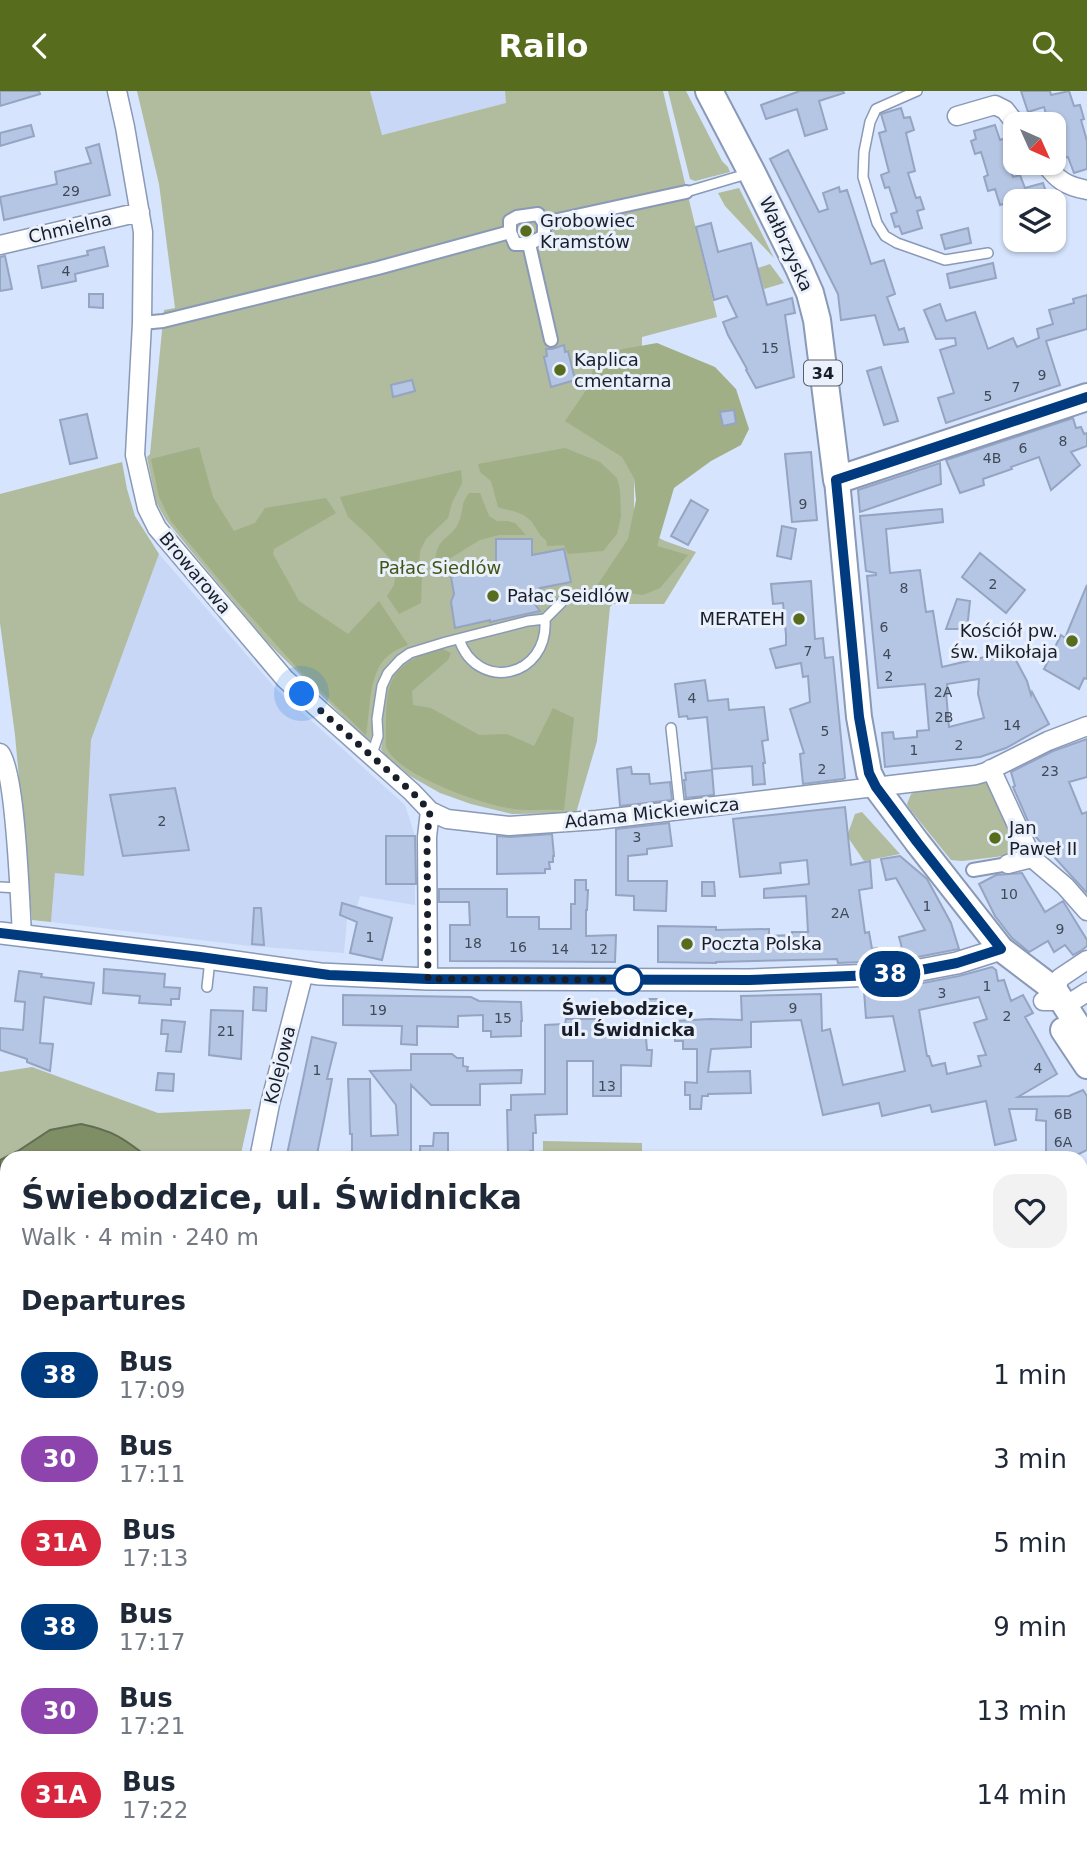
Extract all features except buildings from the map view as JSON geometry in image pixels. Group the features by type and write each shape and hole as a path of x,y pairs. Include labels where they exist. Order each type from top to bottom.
{"main road":[{"name":"Wałbrzyska","path":"709,91 800,268 817,320 859,717 869,773 876,787 917,842 1003,951 1021,963 1085,1027"},
{"path":"836,480 1087,397"}],"street":[{"name":"Browarowa","path":"117,91 143,232 142,323 135,455 147,508 157,528 285,680 430,811"},
{"path":"957,116 995,105 1007,112"},
{"path":"1054,175 1074,188 1087,190"},
{"path":"544,223 686,192"},
{"name":"Chmielna","path":"0,245 140,212"},
{"path":"538,214 544,223 544,236 530,244 515,244 510,232 510,221 517,217 538,214"},
{"path":"142,323 163,321 378,268 510,232"},
{"path":"530,244 551,340"},
{"name":"Adama Mickiewicza","path":"430,811 447,819 509,826 597,820 976,775 1087,726"},
{"path":"0,753 7,767 13,809 22,935"},
{"path":"992,769 1032,858 1065,886 1087,911"},
{"path":"428,979 427,837 430,811"},
{"path":"973,870 1032,858"},
{"path":"0,933 329,975 428,979 749,980 900,974 1003,951"},
{"path":"1085,1027 1073,1001 1053,997 1060,978 1087,960"},
{"name":"Kolejowa","path":"261,1151 304,972"}],"lane":[{"path":"917,91 876,109 870,122 864,152 863,177 877,223 885,236 897,243 945,260 988,253"},
{"path":"686,192 752,173"},
{"path":"369,754 376,742 379,697 384,679 400,660 410,653 459,639 545,619 562,602"},
{"path":"459,639 474,663 492,671 511,671 522,668 539,653 546,632 545,619"},
{"path":"671,727 680,810"},
{"path":"0,887 19,888"},
{"path":"207,987 210,958"}],"shaded area":[{"path":"370,91 505,91 507,103 381,135"},
{"path":"657,343 715,367 736,389 749,429 741,445 711,461 674,488 657,546 688,555 660,588 643,595 608,590 592,593 628,539 636,500 634,478 622,457 565,421 589,386 595,359 623,349"},
{"path":"199,447 213,497 234,531 255,523 265,508 326,498 336,513 274,549 273,554 299,601 348,634 379,601 408,645 385,659 374,678 366,735 300,671 235,599 171,521 159,497 151,459"},
{"path":"565,448 600,462 617,478 621,516 617,534 603,551 568,554 564,545 547,546 546,540 527,518 498,507 491,481 480,472 478,464"},
{"path":"461,470 462,483 448,518 426,539 420,551 421,603 399,614 387,596 394,585 397,566 348,517 340,497"},
{"path":"469,493 480,493 489,516 497,521 515,523 526,535 499,535 480,540 436,567 437,549 457,526"},
{"path":"159,554 277,690 405,805 415,836 415,905 360,896 357,906 362,907 358,921 347,919 344,953 250,946 51,922 55,872 84,875 91,740"},
{"path":"441,648 451,653 448,660 412,691 413,705 431,708 479,735 507,734 534,746 553,708 574,718 564,810 514,809 483,802 423,778 393,757 386,746 386,710 391,683 397,672 407,663"},
{"path":"81,1124 118,1136 140,1151 18,1151 50,1130"}],"green space":[{"name":"Pałac Siedlów","path":"137,91 370,91 382,135 506,103 505,91 663,91 717,317 642,337 641,429 634,478 634,509 641,518 635,526 696,552 664,604 613,604 610,607 597,741 576,813 512,814 440,793 410,776 384,754 381,749 383,737 372,735 369,742 267,642 166,520 156,502 147,457 150,454 164,310 175,308 159,184"},
{"path":"668,91 686,91 730,172 695,181 690,179"},
{"path":"739,188 774,258 725,206 718,193"},
{"path":"770,264 784,283 764,289 758,268"},
{"path":"122,462 135,516 159,554 91,740 84,876 55,873 51,922 32,920 15,735 0,623 0,494"},
{"path":"989,781 1021,854 951,860 909,808 907,804 911,794"},
{"path":"862,812 900,854 864,861 847,836 855,814"},
{"path":"32,1067 158,1113 251,1109 242,1151 0,1151 0,1072"},
{"path":"543,1141 642,1143 642,1151 543,1151"}],"bus line":[{"name":"38","path":"0,933 329,975 428,979 749,980 900,974 957,963 1001,949 917,842 876,787 869,773 859,717 836,480 1087,397"}],"place":[{"name":"Grobowiec Kramstów","path":"526,231"},
{"name":"Kaplica cmentarna","path":"560,370"},
{"name":"Pałac Seidlów","path":"493,596"},
{"name":"MERATEH","path":"799,619"},
{"name":"Kościół pw. św. Mikołaja","path":"1072,641"},
{"name":"Jan Paweł II","path":"995,838"},
{"name":"Poczta Polska","path":"687,944"},
{"name":"Świebodzice, ul. Świdnicka","path":"628,980"}],"route":[{"path":"302,694 430,811 427,837 428,979 628,980"}]}
